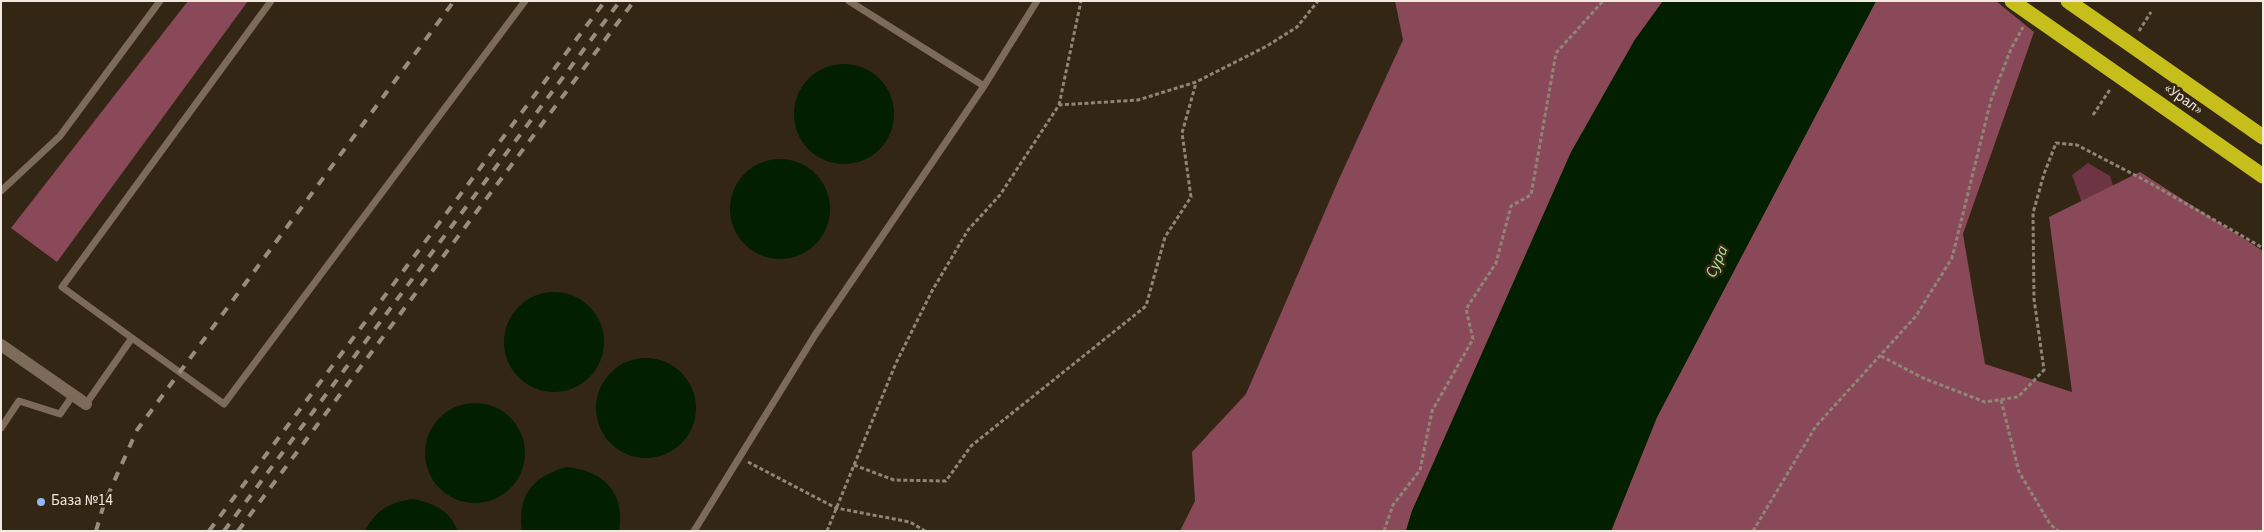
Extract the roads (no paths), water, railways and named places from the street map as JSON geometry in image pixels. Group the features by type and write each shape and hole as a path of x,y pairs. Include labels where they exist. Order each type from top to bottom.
{"highway":[{"name":"«Урал»","path":"2012,1 2263,176"},
{"name":"«Урал»","path":"2068,1 2263,137"}],"street":[{"path":"1,345 86,404"}],"lane":[{"path":"1,191 60,136 160,1"},
{"path":"271,1 62,287 224,404 525,1"},
{"path":"849,1 984,86"},
{"path":"694,531 815,335 984,86 1036,1"},
{"path":"86,404 132,338"},
{"path":"1,428 19,401 60,414 73,395"}],"water":[{"name":"Сура","path":"1663,1 1876,1 1657,417 1611,531 1406,531 1412,511 1571,152 1634,41"},
{"path":"844,64 854,65 872,72 886,86 893,104 893,124 886,142 872,156 854,163 844,164 834,163 816,156 802,142 795,124 794,114 795,104 802,86 816,72 834,65"},
{"path":"780,159 790,160 808,167 822,181 829,199 829,219 822,237 808,251 790,258 780,259 770,258 752,251 738,237 731,219 730,209 731,199 738,181 752,167 770,160"},
{"path":"554,292 564,293 582,300 596,314 603,332 603,352 596,370 582,384 564,391 554,392 544,391 526,384 512,370 505,352 504,342 505,332 512,314 526,300 544,293"},
{"path":"646,358 656,359 674,366 688,380 695,398 695,418 688,436 674,450 656,457 646,458 636,457 618,450 604,436 597,418 596,408 597,398 604,380 618,366 636,359"},
{"path":"475,403 485,404 503,411 517,425 524,443 524,463 517,481 503,495 485,502 475,503 465,502 447,495 433,481 426,463 425,453 426,443 433,425 447,411 465,404"},
{"path":"567,467 591,473 609,486 619,505 619,531 522,531 522,507 530,489 545,476"},
{"path":"413,499 434,505 440,509 450,518 458,531 365,531 384,508 397,502"}],"railway":[{"path":"96,531 104,504 137,430 454,1"},
{"path":"209,531 605,1"},
{"path":"224,531 620,1"},
{"path":"238,531 634,1"}],"place":[{"name":"База №14","path":"41,502"}]}
